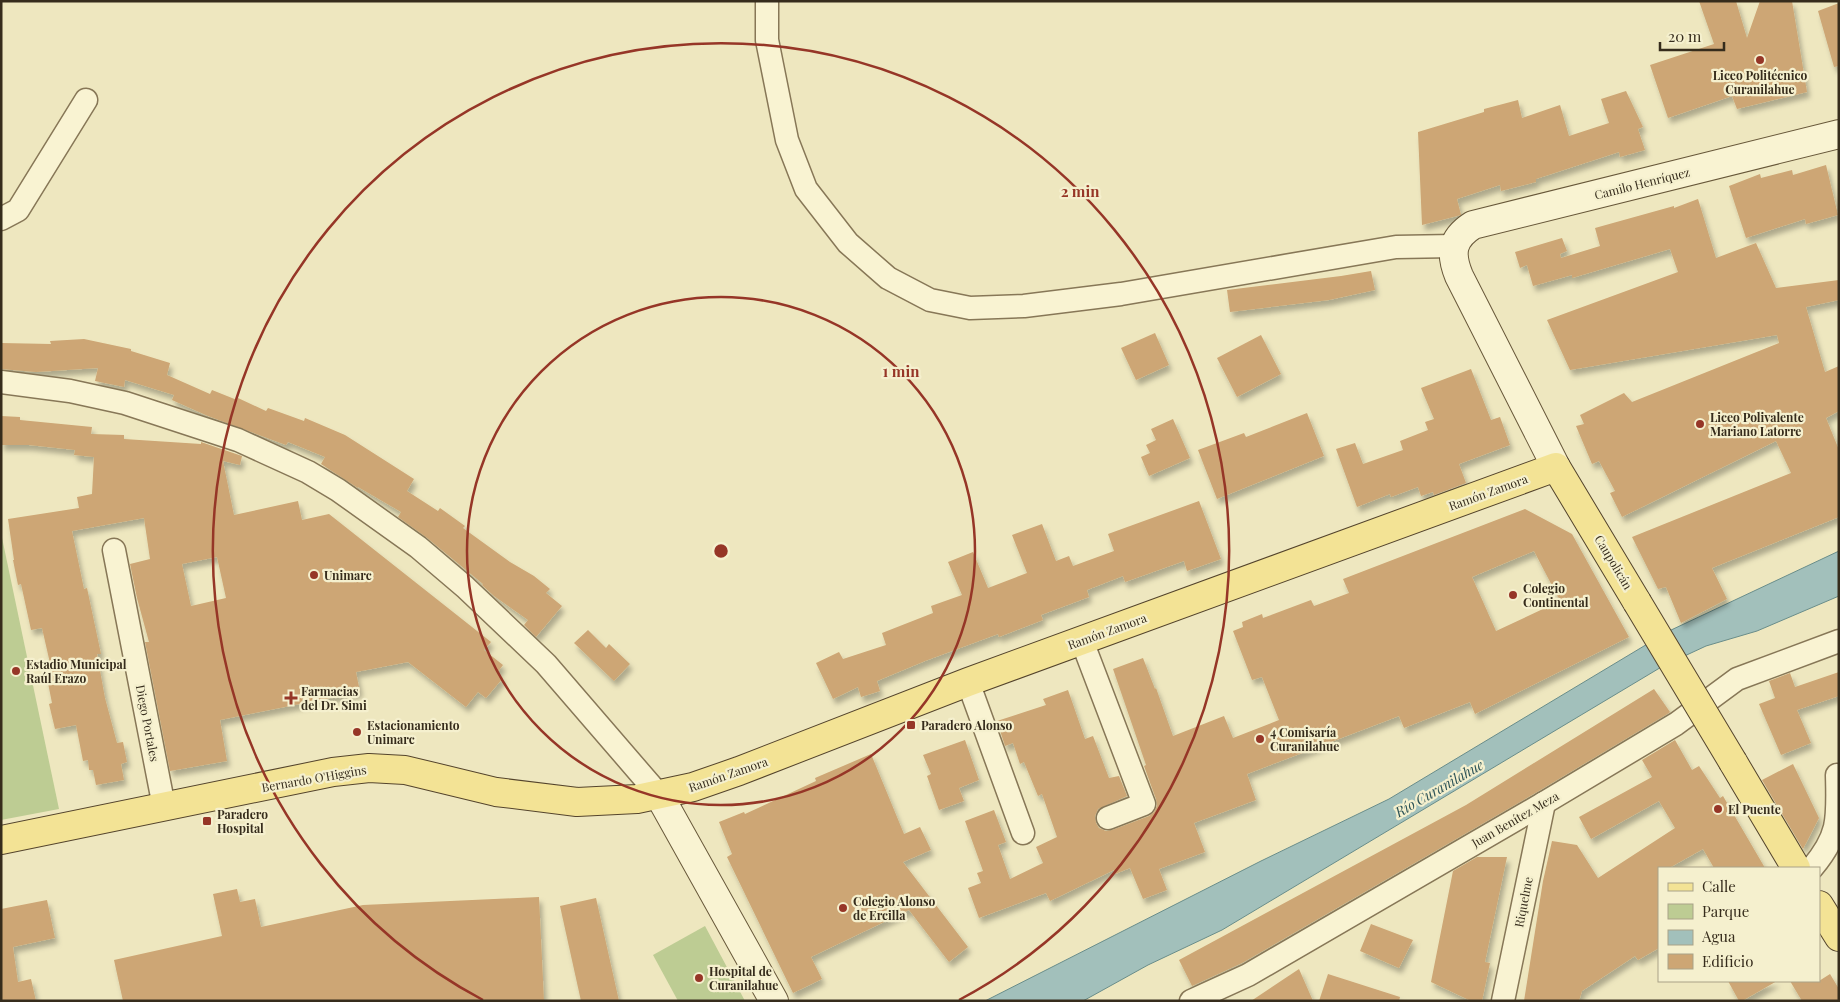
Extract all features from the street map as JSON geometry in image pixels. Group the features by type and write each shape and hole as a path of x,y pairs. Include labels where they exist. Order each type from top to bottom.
{"main road":[{"name":"Caupolicán","path":"1556,468 1795,867"},
{"name":"Ramón Zamora","path":"658,795 693,787 739,772 968,682 1556,468"},
{"name":"Bernardo O'Higgins","path":"1,840 333,772 369,768 405,770 496,792 577,802 615,802 658,795"},
{"path":"1820,907 1839,937"}],"street":[{"path":"767,1 767,40 787,140 806,189 848,243 888,278 930,300 970,308 1024,306 1121,294 1396,247 1454,246"},
{"path":"1,219 18,210 86,100"},
{"name":"Camilo Henríquez","path":"1454,246 1465,230 1473,225 1839,134"},
{"name":"Caupolicán","path":"1454,246 1453,256 1459,276 1556,468"},
{"path":"1,382 70,391 144,410 238,440 308,472 338,490 418,547 471,593 546,664 658,795 774,1001"},
{"name":"Diego Portales","path":"114,550 164,807"},
{"path":"1082,641 1144,804 1108,818"},
{"name":"Juan Benítez Meza","path":"1191,1001 1248,975 1544,803 1676,724 1737,679 1839,641"},
{"path":"968,682 1022,833"},
{"path":"1813,867 1824,856 1834,839 1838,822 1837,775"},
{"name":"Riquelme","path":"1503,1001 1544,803"}],"green space":[{"name":"Estadio Municipal Raúl Erazo","path":"1,533 59,809 1,820"},
{"name":"Hospital de Curanilahue","path":"705,926 745,1001 678,1001 653,955"}],"water":[{"name":"Río Curanilahue","path":"1839,551 1839,596 1757,631 1706,646 1663,666 1222,930 1148,965 1083,1001 985,1001 1261,861 1389,799 1669,631"}],"building":[{"name":"Liceo Politécnico Curanilahue","path":"1699,1 1736,1 1747,38 1760,1 1792,1 1807,92 1737,109 1732,96 1668,118 1650,65 1714,44"},
{"path":"1839,3 1839,66 1834,67 1818,11"},
{"path":"1626,91 1643,127 1638,129 1645,150 1620,157 1619,152 1536,179 1536,182 1501,191 1500,185 1457,199 1461,215 1422,225 1418,132 1484,112 1484,109 1518,100 1522,118 1560,105 1569,136 1609,123 1601,99"},
{"path":"1826,165 1838,215 1806,224 1805,219 1746,238 1729,186 1760,174 1761,178 1792,170 1793,175"},
{"name":"Liceo Polivalente Mariano Latorre","path":"1698,199 1716,258 1756,243 1776,288 1839,280 1839,300 1806,307 1825,372 1839,366 1839,411 1826,418 1839,450 1839,517 1712,568 1727,599 1681,623 1666,587 1658,589 1632,537 1791,473 1776,441 1622,517 1610,493 1615,491 1599,461 1592,464 1576,426 1584,424 1580,415 1624,393 1632,402 1779,343 1777,335 1570,370 1547,320 1678,272 1670,249 1572,278 1572,275 1533,286 1527,265 1520,268 1515,252 1562,238 1567,251 1560,254 1561,258 1600,246 1595,228 1674,206 1674,208"},
{"path":"1371,271 1375,290 1329,300 1230,312 1227,290"},
{"path":"1155,333 1169,365 1136,380 1121,348"},
{"path":"1261,335 1281,374 1237,397 1217,358"},
{"path":"84,339 131,349 131,351 170,363 167,375 210,394 212,390 237,400 238,398 266,411 268,408 304,421 305,418 345,435 414,479 407,491 438,511 440,508 465,526 463,528 510,562 534,576 550,589 546,593 562,606 536,637 524,625 528,620 494,596 483,584 426,537 398,517 401,512 358,488 321,464 325,457 288,442 286,445 208,416 172,400 174,395 125,380 124,387 95,381 98,368 36,372 1,369 1,343 51,344 50,341"},
{"path":"1471,369 1491,420 1500,417 1510,445 1459,464 1466,483 1434,495 1433,492 1421,496 1418,487 1391,497 1390,494 1357,507 1336,449 1355,443 1363,464 1403,450 1400,441 1428,430 1425,422 1434,419 1421,388"},
{"path":"1307,413 1324,456 1217,499 1198,450 1244,433 1246,437"},
{"path":"1,416 20,417 20,420 92,427 91,434 124,435 124,439 201,444 201,442 242,456 240,465 223,461 234,515 298,501 302,520 329,514 491,642 484,650 503,665 497,673 503,678 486,698 478,692 466,707 408,662 356,672 360,692 220,720 227,761 170,771 145,642 149,642 130,564 150,559 144,518 72,531 84,589 87,588 101,654 97,654 105,698 117,743 123,742 127,762 121,764 124,780 96,785 93,770 89,770 88,760 83,761 76,725 55,729 49,704 52,703 46,673 52,672 42,628 31,630 21,584 18,585 8,519 79,508 77,497 92,494 94,457 74,455 75,450 29,445 1,445","holes":["217,557 226,598 191,606 182,564"]},
{"path":"1173,419 1190,458 1149,476 1141,457 1150,453 1146,445 1156,440 1151,429"},
{"path":"1199,501 1221,559 1187,571 1184,561 1125,582 1123,576 1087,590 1089,597 1041,615 1043,620 999,637 998,634 877,681 880,691 861,697 858,687 833,699 816,663 839,652 843,659 886,645 882,633 933,613 931,606 962,595 948,562 973,552 988,588 1027,573 1012,535 1042,524 1056,561 1069,556 1073,566 1114,551 1108,534"},
{"path":"1525,509 1572,534 1629,637 1475,714 1470,702 1404,728 1399,716 1247,774 1256,800 1194,823 1205,852 1159,869 1167,890 1143,899 1130,868 1115,874 1114,870 1050,901 1046,893 979,918 968,888 981,883 977,873 983,871 965,821 994,810 1006,842 998,845 1010,879 1043,863 1036,847 1057,837 1042,794 1038,796 1024,762 1020,764 1013,743 1005,746 997,721 1046,705 1043,699 1068,690 1085,739 1093,736 1109,778 1119,776 1127,796 1098,809 1095,816 1099,828 1106,831 1112,830 1149,816 1157,806 1156,799 1113,669 1143,658 1173,736 1224,716 1233,738 1279,720 1262,677 1252,680 1233,631 1243,627 1242,622 1262,614 1263,618 1311,600 1314,606 1349,593 1343,579","holes":["1534,551 1560,601 1496,631 1472,577"]},
{"path":"588,630 606,648 609,644 630,664 614,681 574,643"},
{"path":"1839,672 1839,696 1797,710 1811,743 1781,755 1759,704 1775,698 1769,681 1790,673 1795,687"},
{"path":"1654,689 1669,713 1242,963 1192,986 1179,960 1466,805"},
{"path":"965,740 979,780 959,788 964,801 939,810 927,776 931,774 923,755"},
{"path":"1675,740 1692,770 1699,766 1720,798 1723,796 1764,867 1713,867 1703,849 1671,867 1658,867 1658,949 1638,960 1635,956 1582,991 1579,1001 1524,1001 1543,881 1552,841 1577,845 1598,878 1675,828 1659,801 1591,839 1579,817 1652,777 1642,760"},
{"path":"871,754 904,834 920,827 931,850 903,862 968,947 949,962 909,910 811,957 822,979 793,993 727,857 732,854 719,822 744,812 745,814 816,781 815,778"},
{"path":"1793,764 1819,818 1803,849 1762,780"},
{"path":"1477,857 1507,857 1485,962 1490,963 1482,1001 1471,1001 1431,982 1453,871"},
{"path":"237,889 240,902 255,899 261,927 363,905 539,897 544,1001 123,1001 114,960 222,936 213,894"},
{"path":"596,898 619,1001 581,1001 560,906"},
{"path":"47,900 55,938 13,947 18,982 31,979 36,1001 1,1001 1,909"},
{"path":"1371,924 1413,940 1399,968 1360,951"},
{"path":"1299,969 1313,1001 1251,1001"},
{"path":"1328,974 1400,997 1399,1001 1319,1001"},
{"path":"1830,974 1839,989 1839,1001 1802,1001 1791,982 1820,982"},
{"path":"1729,982 1775,982 1742,1001 1739,1001"}],"place":[{"name":"Liceo Politécnico Curanilahue","path":"1760,60"},
{"name":"Liceo Polivalente Mariano Latorre","path":"1700,424"},
{"name":"Unimarc","path":"314,575"},
{"name":"Colegio Continental","path":"1513,595"},
{"name":"Estadio Municipal Raúl Erazo","path":"16,671"},
{"name":"Farmacias del Dr. Simi","path":"291,698"},
{"name":"Paradero Alonso","path":"911,725"},
{"name":"Estacionamiento Unimarc","path":"357,732"},
{"name":"4 Comisaría Curanilahue","path":"1260,739"},
{"name":"El Puente","path":"1718,809"},
{"name":"Paradero Hospital","path":"207,821"},
{"name":"Colegio Alonso de Ercilla","path":"843,908"},
{"name":"Hospital de Curanilahue","path":"699,978"}]}
